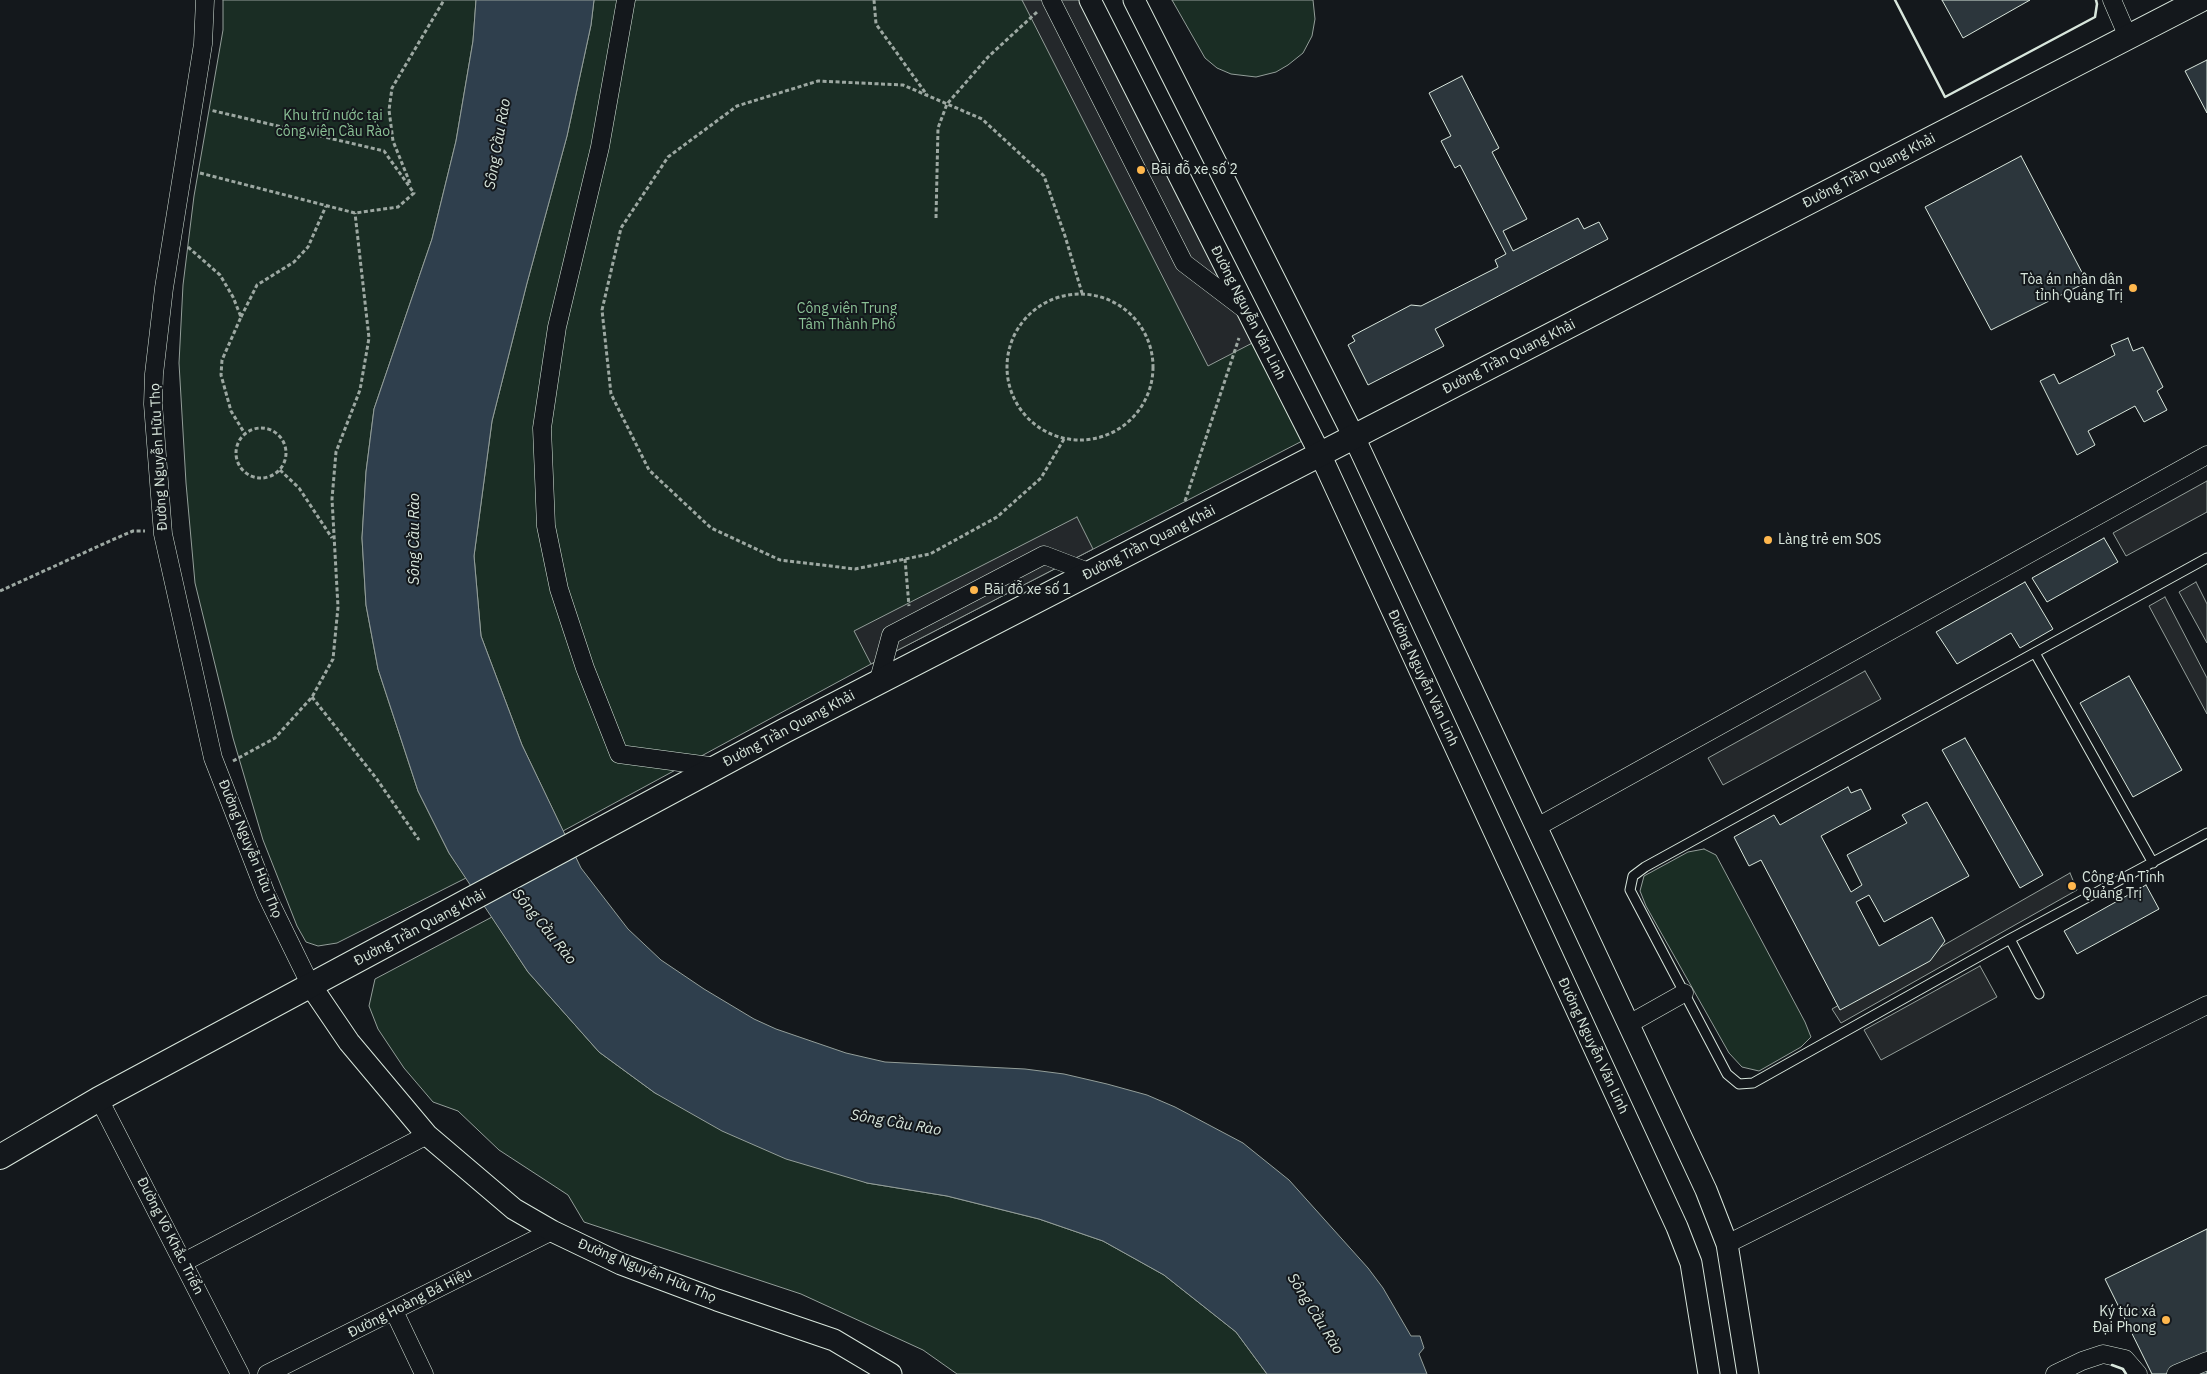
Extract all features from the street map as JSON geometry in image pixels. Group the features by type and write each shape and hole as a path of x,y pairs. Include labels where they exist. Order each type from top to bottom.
{"main road":[{"name":"Đường Trần Quang Khải","path":"0,1156 100,1099 717,767 2200,0"}],"street":[{"name":"Đường Nguyễn Hữu Thọ","path":"205,0 203,44 173,234 154,374 153,404 163,534 188,654 217,769 266,894 311,986 349,1042 427,1135 514,1209 552,1231 621,1264 717,1300 834,1340 891,1374"},
{"path":"626,0 600,147 557,327 542,428 546,526 559,590 585,668 619,754 717,767"},
{"path":"1051,0 1184,263 1248,311"},
{"name":"Đường Nguyễn Văn Linh","path":"1090,0 1320,454 1677,1227 1691,1263 1709,1374"},
{"path":"1134,0 1354,437 1706,1190 1727,1244 1748,1374"},
{"path":"2112,0 2128,37"},
{"path":"1537,828 2207,455"},
{"path":"878,683 891,635 910,624 1044,555 1091,572"},
{"path":"1629,1024 1684,993"},
{"path":"1727,1244 2207,1005"},
{"name":"Đường Võ Khắc Triển","path":"100,1099 240,1374"},
{"path":"184,1262 427,1135"},
{"name":"Đường Hoàng Bá Hiệu","path":"267,1374 552,1231"},
{"path":"394,1311 425,1374"},
{"path":"2055,1374 2102,1354 2125,1359 2138,1374"},
{"path":"2176,1374 2207,1361"}],"lane":[{"path":"2207,558 1662,858 1633,876 1630,890 1727,1074 1739,1084 1753,1083 2010,939 2207,833"},
{"path":"2035,652 2153,862"},
{"path":"2010,939 2039,994"}],"path":[{"path":"414,193 393,142 389,110 392,88 444,0"},
{"path":"874,0 876,24 928,96"},
{"path":"936,218 938,128 947,104 988,57 1051,0"},
{"path":"1064,439 1040,478 997,517 930,554 855,568 780,560 711,528 649,470 611,394 602,310 622,228 668,157 737,106 818,81 903,86 982,119 1044,176 1082,293"},
{"path":"193,105 384,151 414,193"},
{"path":"183,169 356,213 398,207 414,193"},
{"path":"245,434 231,411 221,375 222,360 257,285 294,262 308,247 326,206"},
{"path":"217,769 275,738 312,697 333,659 338,606 332,499 336,452 360,390 370,338 356,213"},
{"path":"173,234 220,275 233,297 241,317"},
{"path":"1082,293 1107,298 1129,311 1145,330 1153,354 1153,379 1145,403 1130,421 1111,434 1088,440 1064,439 1043,431 1025,416 1016,404 1006,375 1008,352 1017,328 1034,309 1057,297 1082,293"},
{"path":"1176,529 1248,311"},
{"path":"257,428 265,428 280,435 287,449 284,466 280,470 270,477 262,479 246,473 240,466 236,450 245,434 257,428"},
{"path":"280,470 299,488 334,541"},
{"path":"0,591 133,531 142,530 163,534"},
{"path":"905,559 910,624"},
{"path":"312,697 376,778 419,840"}],"green space":[{"name":"Khu trữ nước tại công viên Cầu Rào","path":"223,0 476,0 473,41 456,141 432,239 374,409 366,472 362,538 366,605 378,669 418,791 449,853 466,878 337,943 318,946 306,942 297,926 263,840 233,738 195,583 186,483 179,363 183,285 194,196 223,30"},
{"name":"Công viên Trung Tâm Thành Phố","path":"594,0 1086,0 1306,439 871,664 563,831 522,745 481,636 474,556 492,421 567,136 591,25"},
{"path":"1172,0 1313,0 1315,19 1312,36 1303,53 1276,72 1256,77 1231,74 1217,68 1205,58"},
{"path":"1704,849 1716,855 1805,1022 1811,1037 1801,1047 1759,1071 1742,1067 1729,1053 1646,906 1640,891 1644,876 1688,852"},
{"path":"492,917 528,972 599,1052 655,1093 867,1183 947,1196 1039,1219 1103,1241 1164,1275 1236,1332 1267,1374 957,1374 923,1350 801,1294 584,1222 568,1195 499,1150 458,1111 433,1102 404,1068 378,1029 369,1006 375,979"}],"shaded area":[{"name":"Bãi đỗ xe số 2","path":"1022,0 1086,0 1260,339 1208,366"},
{"path":"2207,481 2207,512 2126,556 2113,533"},
{"name":"Bãi đỗ xe số 1","path":"1077,517 1093,549 871,664 854,631"},
{"path":"2196,582 2207,604 2207,643 2179,592"},
{"path":"2165,597 2207,678 2207,714 2149,606"},
{"path":"1865,671 1881,699 1723,785 1708,758"},
{"path":"2070,873 2077,890 1841,1023 1832,1009"},
{"path":"1980,966 1997,997 1881,1060 1864,1030"}],"water":[{"name":"Sông Cầu Rào","path":"476,0 594,0 591,25 567,136 492,421 474,556 481,636 522,745 581,868 628,929 661,960 754,1019 776,1029 846,1053 885,1062 1025,1069 1064,1074 1107,1084 1147,1095 1175,1107 1243,1143 1289,1180 1368,1268 1383,1288 1411,1336 1420,1336 1424,1348 1419,1354 1427,1374 1267,1374 1236,1332 1164,1275 1103,1241 1039,1219 947,1196 867,1183 786,1159 722,1131 655,1093 599,1052 528,972 449,853 418,791 378,669 366,605 362,538 366,472 374,409 432,239 456,141 473,41"}],"building":[{"path":"1942,0 2030,0 1963,38"},
{"path":"2207,60 2207,113 2185,71"},
{"path":"1462,76 1499,148 1492,152 1527,219 1503,231 1513,251 1578,218 1584,229 1599,222 1608,239 1435,329 1444,346 1368,385 1348,345 1355,341 1352,336 1411,305 1421,306 1498,267 1495,260 1506,254 1460,165 1455,168 1441,141 1451,136 1429,93"},
{"path":"2021,156 2087,282 1991,330 1925,207"},
{"path":"2128,338 2133,351 2143,347 2163,387 2157,391 2167,410 2144,422 2135,406 2088,431 2095,445 2077,455 2040,381 2054,374 2059,384 2115,355 2111,345"},
{"path":"2104,538 2118,562 2047,602 2032,578"},
{"path":"2025,582 2053,629 2020,648 2011,633 1957,664 1936,632"},
{"path":"2129,676 2182,770 2133,797 2080,703"},
{"path":"1965,738 2043,875 2020,888 1942,750"},
{"path":"1848,787 1851,793 1861,789 1871,809 1821,836 1851,892 1862,885 1847,855 1907,823 1902,815 1927,802 1969,876 1884,922 1869,895 1856,902 1879,946 1932,917 1945,941 1930,961 1840,1010 1761,860 1749,866 1734,837 1774,815 1780,825"},
{"path":"2146,885 2159,909 2077,954 2064,931"},
{"name":"Ký túc xá Đại Phong","path":"2207,1229 2207,1374 2152,1374 2105,1279"}],"wall":[{"path":"1895,0 1945,97 2095,17 2096,0"},
{"path":"2112,1365 2123,1369 2126,1374"}],"place":[{"name":"Bãi đỗ xe số 2","path":"1141,170"},
{"name":"Tòa án nhân dân tỉnh Quảng Trị","path":"2133,288"},
{"name":"Làng trẻ em SOS","path":"1768,540"},
{"name":"Bãi đỗ xe số 1","path":"974,590"},
{"name":"Công An Tỉnh Quảng Trị","path":"2072,886"},
{"name":"Ký túc xá Đại Phong","path":"2166,1320"}]}
